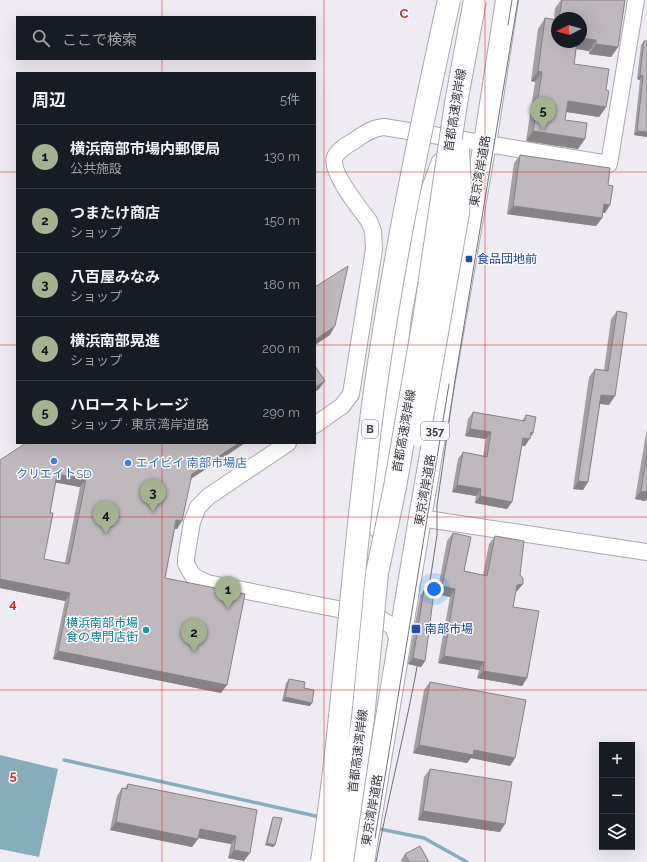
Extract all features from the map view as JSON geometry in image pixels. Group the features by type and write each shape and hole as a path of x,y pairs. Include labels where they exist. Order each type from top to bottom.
{"highway":[{"path":"321,862 350,611 361,498 385,325 421,132 449,0"},
{"name":"首都高速湾岸線","path":"321,862 341,716 366,461 384,323 406,203 449,0"},
{"name":"首都高速湾岸線","path":"342,862 362,726 377,573 383,534 395,483 424,320 456,103 475,0"},
{"name":"東京湾岸道路","path":"363,862 420,518 485,143 507,0"},
{"path":"395,483 398,435 428,235 460,79"},
{"path":"395,483 417,416 449,212 456,103"},
{"path":"383,534 416,453 440,322 458,213 460,163 455,132"},
{"path":"383,534 386,437 400,316 415,238 443,161"}],"street":[{"path":"316,424 342,406 351,394 374,249 373,231 338,175 334,163 334,157 342,149 365,133 378,127 421,132 609,164 636,0"},
{"path":"287,444 209,496 198,507 192,522 186,564 193,576 207,583 378,617 393,627 400,645"},
{"path":"420,518 647,552"},
{"path":"378,617 389,611 397,603 411,574"}],"water":[{"path":"0,755 58,769 39,857 0,849"}],"building":[{"path":"562,0 625,0 618,47 596,44 596,40 587,39 587,12 560,12"},
{"path":"545,18 551,19 551,48 576,48 574,64 609,69 606,90 609,91 606,107 568,101 565,120 587,123 585,139 533,131 542,72 538,71"},
{"path":"644,41 647,41 647,132 637,131 643,76 640,75"},
{"path":"520,155 610,168 608,185 613,186 610,205 604,204 602,218 513,206"},
{"path":"348,266 335,326 316,339 316,286"},
{"path":"617,311 627,313 615,396 601,395 588,482 578,481 595,369 608,371"},
{"path":"316,368 325,381 316,386"},
{"path":"473,412 525,421 526,415 536,417 533,433 531,432 530,439 523,438 512,502 480,496 481,489 457,485 463,452 487,457 491,432 470,429"},
{"path":"24,444 237,444 192,474 182,521 176,520 165,578 245,594 227,685 58,651 70,593 0,579 0,460","holes":["57,474 86,479 69,564 44,559 53,513 50,513"]},
{"path":"647,453 647,492 641,491"},
{"path":"453,533 471,537 464,571 487,576 495,536 524,541 520,575 523,578 523,584 517,585 513,607 539,611 527,678 483,671 484,662 444,656 455,589 442,586"},
{"path":"424,590 434,592 425,661 413,658"},
{"path":"289,679 305,682 304,688 314,690 312,703 285,697"},
{"path":"430,682 526,700 515,758 474,750 473,755 419,745"},
{"path":"430,769 512,782 505,824 423,811"},
{"path":"128,784 257,810 250,853 234,850 236,836 200,829 198,839 116,822 122,788 127,789"},
{"path":"273,817 282,818 275,845 267,843"},
{"path":"420,846 429,862 409,862 405,854"}],"waterway":[{"path":"64,760 320,817"},
{"path":"375,828 424,838 467,862"}],"tram line":[{"path":"508,25 512,0"},
{"path":"427,601 437,535 437,505 455,380 518,0"},
{"path":"375,838 449,384"},
{"path":"376,862 419,656"}],"place":[{"name":"ハローストレージ","path":"543,130"},
{"name":"食品団地前","path":"469,259"},
{"name":"クリエイトSD","path":"54,461"},
{"name":"エイビイ 南部市場店","path":"128,463"},
{"name":"八百屋みなみ","path":"153,512"},
{"name":"横浜南部晃進","path":"106,534"},
{"name":"横浜南部市場内郵便局","path":"228,609"},
{"name":"南部市場","path":"416,629"},
{"name":"横浜南部市場 食の専門店街","path":"146,630"},
{"name":"つまたけ商店","path":"194,652"}]}
